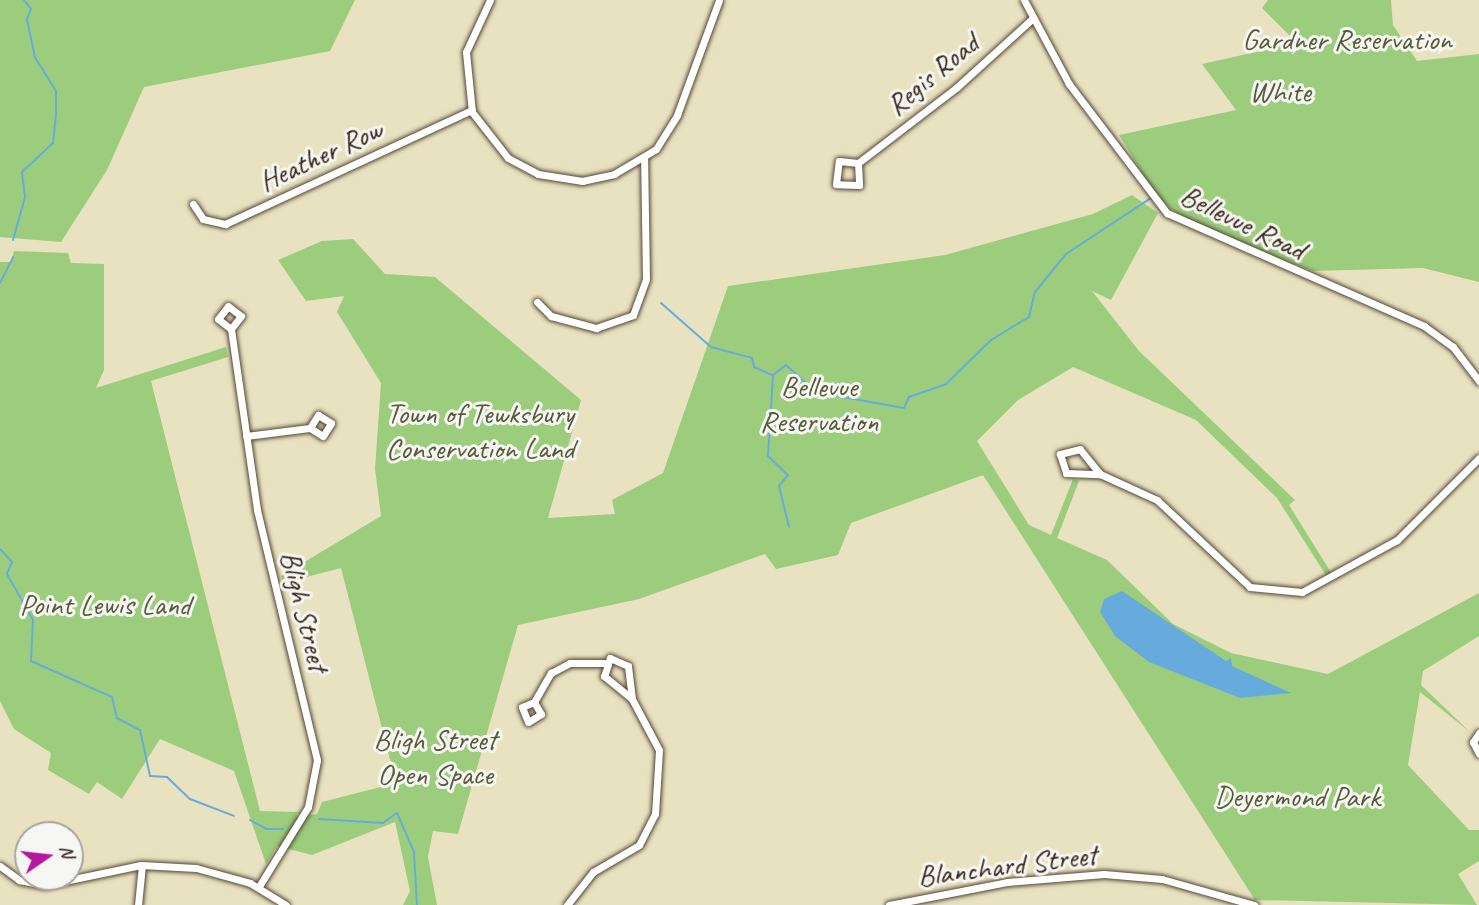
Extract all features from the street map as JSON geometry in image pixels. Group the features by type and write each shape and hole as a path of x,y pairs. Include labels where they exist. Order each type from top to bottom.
{"street":[{"path":"490,0 466,52 472,110 508,158 538,174 582,181 644,158 677,115 719,0"},
{"name":"Bellevue Road","path":"1024,0 1069,84 1167,213 1424,326 1453,347 1479,381"},
{"name":"Regis Road","path":"858,163 859,185 836,184 839,161 858,163 957,87 1033,18"},
{"name":"Heather Row","path":"193,204 203,219 225,223 472,110"},
{"path":"537,302 551,316 596,328 633,315 646,279 644,158"},
{"name":"Bligh Street","path":"231,329 259,521 317,760 308,807 258,888"},
{"path":"246,436 310,428"},
{"path":"1100,474 1080,450 1060,454 1066,473 1100,474 1166,506 1250,587 1302,592 1398,540 1479,458"},
{"path":"534,702 543,681 562,666 604,663 615,657 626,662 632,699 660,755 655,814 639,845 593,872 567,905"},
{"path":"604,663 607,680 632,699"},
{"path":"1479,733 1473,746 1479,754"},
{"path":"0,866 19,880 51,885 142,866 196,867 258,888 286,905"},
{"path":"138,905 142,866"},
{"name":"Blanchard Street","path":"889,905 984,886 1104,874 1215,894 1254,905"},
{"path":"1211,905 1215,894"}],"green space":[{"path":"0,0 355,0 330,51 144,87 107,170 61,242 0,237"},
{"path":"1268,0 1391,0 1393,25 1417,61 1479,54 1479,282 1423,268 1313,271 1208,231 1171,209 1152,189 1119,135 1236,110 1202,64 1297,43 1262,8"},
{"path":"1132,195 1158,213 1111,300 1092,291 1139,351 1295,500 1289,505 1332,574 1327,577 1277,498 1196,420 1073,367 1018,400 977,441 1029,525 1051,535 1073,479 1079,481 1057,538 1107,560 1173,624 1231,653 1328,674 1479,593 1479,636 1423,671 1421,685 1471,733 1420,692 1408,765 1469,830 1479,830 1479,861 1458,874 1477,905 1255,900 983,475 851,523 838,555 776,569 765,554 639,599 518,625 458,834 433,831 428,857 437,905 403,905 410,891 395,822 312,855 277,846 266,864 234,771 160,739 122,799 97,782 89,794 48,770 51,753 14,729 0,701 0,262 11,262 14,251 68,253 71,263 104,264 104,370 96,388 226,347 228,357 151,381 260,811 298,812 296,817 317,814 322,802 396,783 341,568 283,583 281,576 381,516 375,469 381,383 337,312 344,296 306,301 278,260 322,241 353,239 385,274 435,277 581,400 548,518 615,514 612,500 663,473 728,286 945,255 1093,214"}],"water":[{"path":"1122,591 1226,661 1231,658 1232,666 1291,693 1240,698 1149,662 1115,636 1100,612 1104,599"}],"waterway":[{"path":"13,240 25,197 22,172 53,143 56,113 56,91 35,57 27,19 31,9 24,0"},
{"path":"773,375 786,365 816,392 904,408 909,397 946,384 991,340 1029,317 1035,292 1066,254 1151,198"},
{"path":"0,283 13,257"},
{"path":"661,303 711,347 752,358 754,367 772,375"},
{"path":"773,376 768,456 788,475 779,486 789,527"},
{"path":"0,549 12,562 7,574 33,620 31,661 112,697 117,718 140,730 150,776 167,777 190,799 234,816"},
{"path":"319,819 383,823 397,813 414,852 417,905"},
{"path":"250,820 266,829 283,829"}],"park label":[{"name":"Gardner Reservation","path":"1347,39"},
{"name":"White","path":"1280,91"},
{"name":"Bellevue Reservation","path":"819,403"},
{"name":"Town of Tewksbury Conservation Land","path":"480,430"},
{"name":"Point Lewis Land","path":"105,604"},
{"name":"Bligh Street Open Space","path":"435,756"},
{"name":"Deyermond Park","path":"1297,796"}]}
